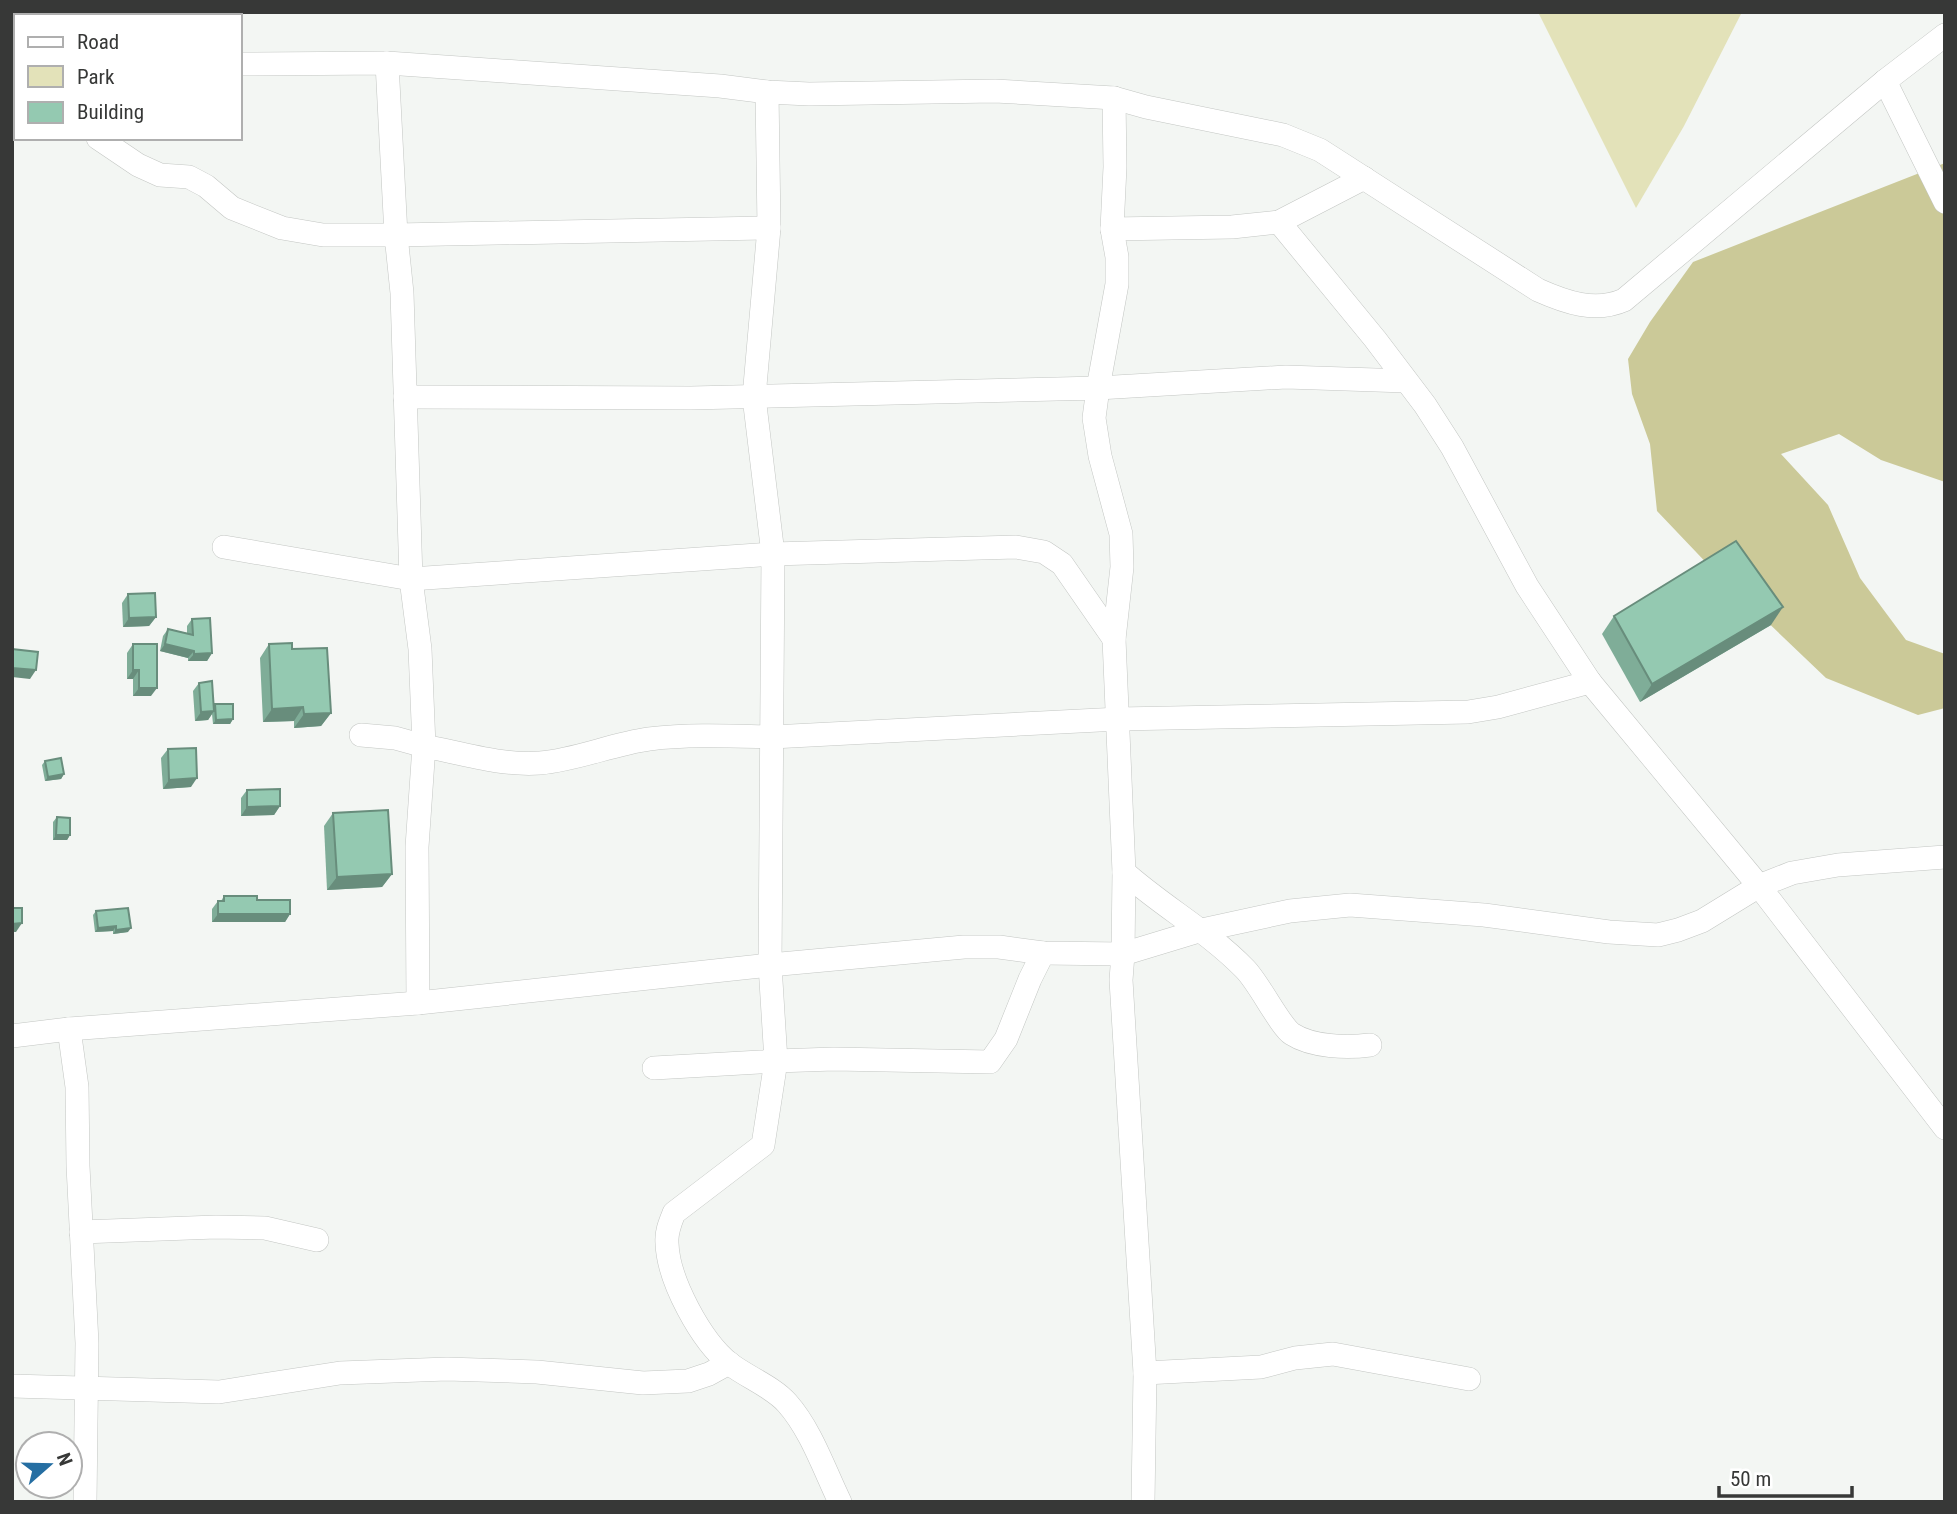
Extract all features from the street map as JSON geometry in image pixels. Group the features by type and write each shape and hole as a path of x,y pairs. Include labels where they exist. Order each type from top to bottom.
{"street":[{"path":"242,64 387,63 809,94 995,91 1114,98 1184,116 1283,135 1320,150 1538,290 1566,302 1605,306 1624,300 1885,81 1945,36"},
{"path":"387,63 396,235 402,293 411,579 420,649 424,746 417,847 418,1003"},
{"path":"1885,81 1945,202"},
{"path":"767,92 769,228 754,397 773,554 770,965 776,1061 763,1145 674,1213 668,1228 667,1246 684,1304 700,1330 729,1363 786,1401 803,1425 840,1502"},
{"path":"1114,98 1112,229 1117,284 1094,418 1100,456 1121,534 1122,567 1114,639 1124,872 1121,980 1145,1373 1143,1502"},
{"path":"100,140 138,165 160,174 189,177 206,186 232,208 282,228 323,235 769,228"},
{"path":"1112,229 1232,227 1279,222 1364,178"},
{"path":"1279,222 1406,381 1452,447 1527,586 1590,682 1759,886 1945,1128"},
{"path":"404,397 754,397 1098,388 1286,377 1406,381"},
{"path":"224,547 411,579 773,554 1016,547 1044,552 1062,564 1114,639"},
{"path":"361,735 395,738 495,760 538,763 574,758 652,739 772,737 1119,719 1468,712 1498,707 1590,682"},
{"path":"12,1036 69,1029 418,1003 964,947 999,947 1043,953 1123,954 1202,930 1290,911 1350,905 1484,915 1609,932 1658,935 1702,921 1759,886 1792,873 1838,865 1945,857"},
{"path":"1124,872 1152,897 1202,930 1249,972 1290,1033 1335,1047 1370,1045"},
{"path":"654,1068 834,1059 990,1062 1006,1039 1043,953"},
{"path":"69,1029 77,1087 87,1343 85,1502"},
{"path":"81,1233 241,1227 265,1228 317,1240"},
{"path":"1145,1373 1261,1367 1295,1358 1333,1354 1469,1379"},
{"path":"12,1386 219,1392 340,1373 447,1369 537,1372 643,1384 688,1381 729,1363"}],"green space":[{"path":"1538,12 1742,12 1684,126 1636,208"}],"shaded area":[{"path":"1945,163 1945,482 1881,460 1839,434 1781,454 1828,505 1860,578 1906,640 1945,654 1945,708 1918,715 1826,678 1716,573 1657,511 1650,444 1632,394 1628,359 1650,322 1693,262"}],"building":[{"path":"1736,541 1783,607 1652,684 1614,616"},
{"path":"155,593 156,617 129,618 128,594"},
{"path":"210,618 212,653 194,654 194,651 165,644 168,629 193,635 192,619"},
{"path":"292,643 292,649 327,648 331,713 304,714 303,707 272,709 269,644"},
{"path":"133,644 157,644 157,688 139,688 139,670 133,670"},
{"path":"12,649 38,652 36,670 12,668"},
{"path":"212,681 214,711 201,712 199,683"},
{"path":"215,704 233,704 233,719 216,720"},
{"path":"196,748 197,778 169,780 168,749"},
{"path":"61,758 64,774 48,777 45,761"},
{"path":"280,789 280,806 247,807 247,790"},
{"path":"388,810 392,874 337,877 333,813"},
{"path":"57,817 70,818 70,835 56,835"},
{"path":"224,896 290,900 290,914 218,914 218,901 224,901"},
{"path":"12,908 22,908 22,923 12,924"},
{"path":"128,908 131,928 98,928 96,911"}]}
